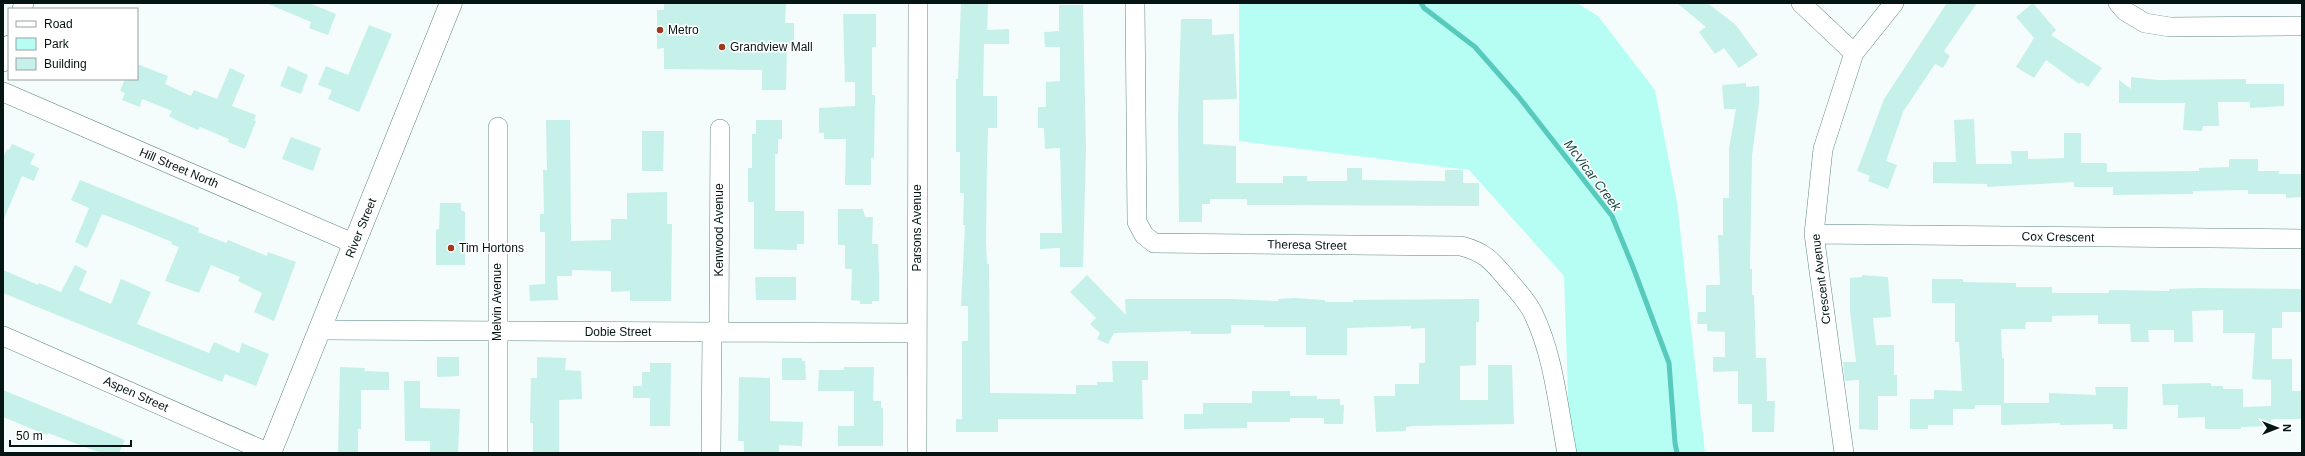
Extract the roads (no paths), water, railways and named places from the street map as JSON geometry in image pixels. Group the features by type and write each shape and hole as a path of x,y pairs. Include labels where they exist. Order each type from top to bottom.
{"main road":[{"name":"River Street","path":"270,453 424,66 451,3"}],"street":[{"name":"Parsons Avenue","path":"917,453 916,333 918,3"},
{"name":"Theresa Street","path":"1135,3 1137,222 1144,235 1154,243 1461,246 1475,250 1488,257 1532,312 1542,336 1551,369 1567,453"},
{"path":"1801,3 1854,53"},
{"name":"Crescent Avenue","path":"1844,453 1814,234 1823,149 1854,53 1894,3"},
{"path":"2118,3 2125,11 2145,23 2170,27 2302,26"},
{"path":"3,62 8,48"},
{"name":"Hill Street North","path":"3,92 354,244"},
{"name":"Melvin Avenue","path":"498,127 496,332 498,453"},
{"name":"Kenwood Avenue","path":"711,453 716,331 720,129"},
{"name":"Cox Crescent","path":"1814,234 2302,239"},
{"name":"Dobie Street","path":"320,330 916,333"},
{"name":"Aspen Street","path":"3,336 270,453"}],"waterway":[{"name":"McVicar Creek","path":"1421,3 1424,8 1475,47 1518,96 1612,216 1669,363 1677,453"}],"place":[{"name":"Metro","path":"660,30"},
{"name":"Grandview Mall","path":"722,47"},
{"name":"Tim Hortons","path":"451,248"}]}
